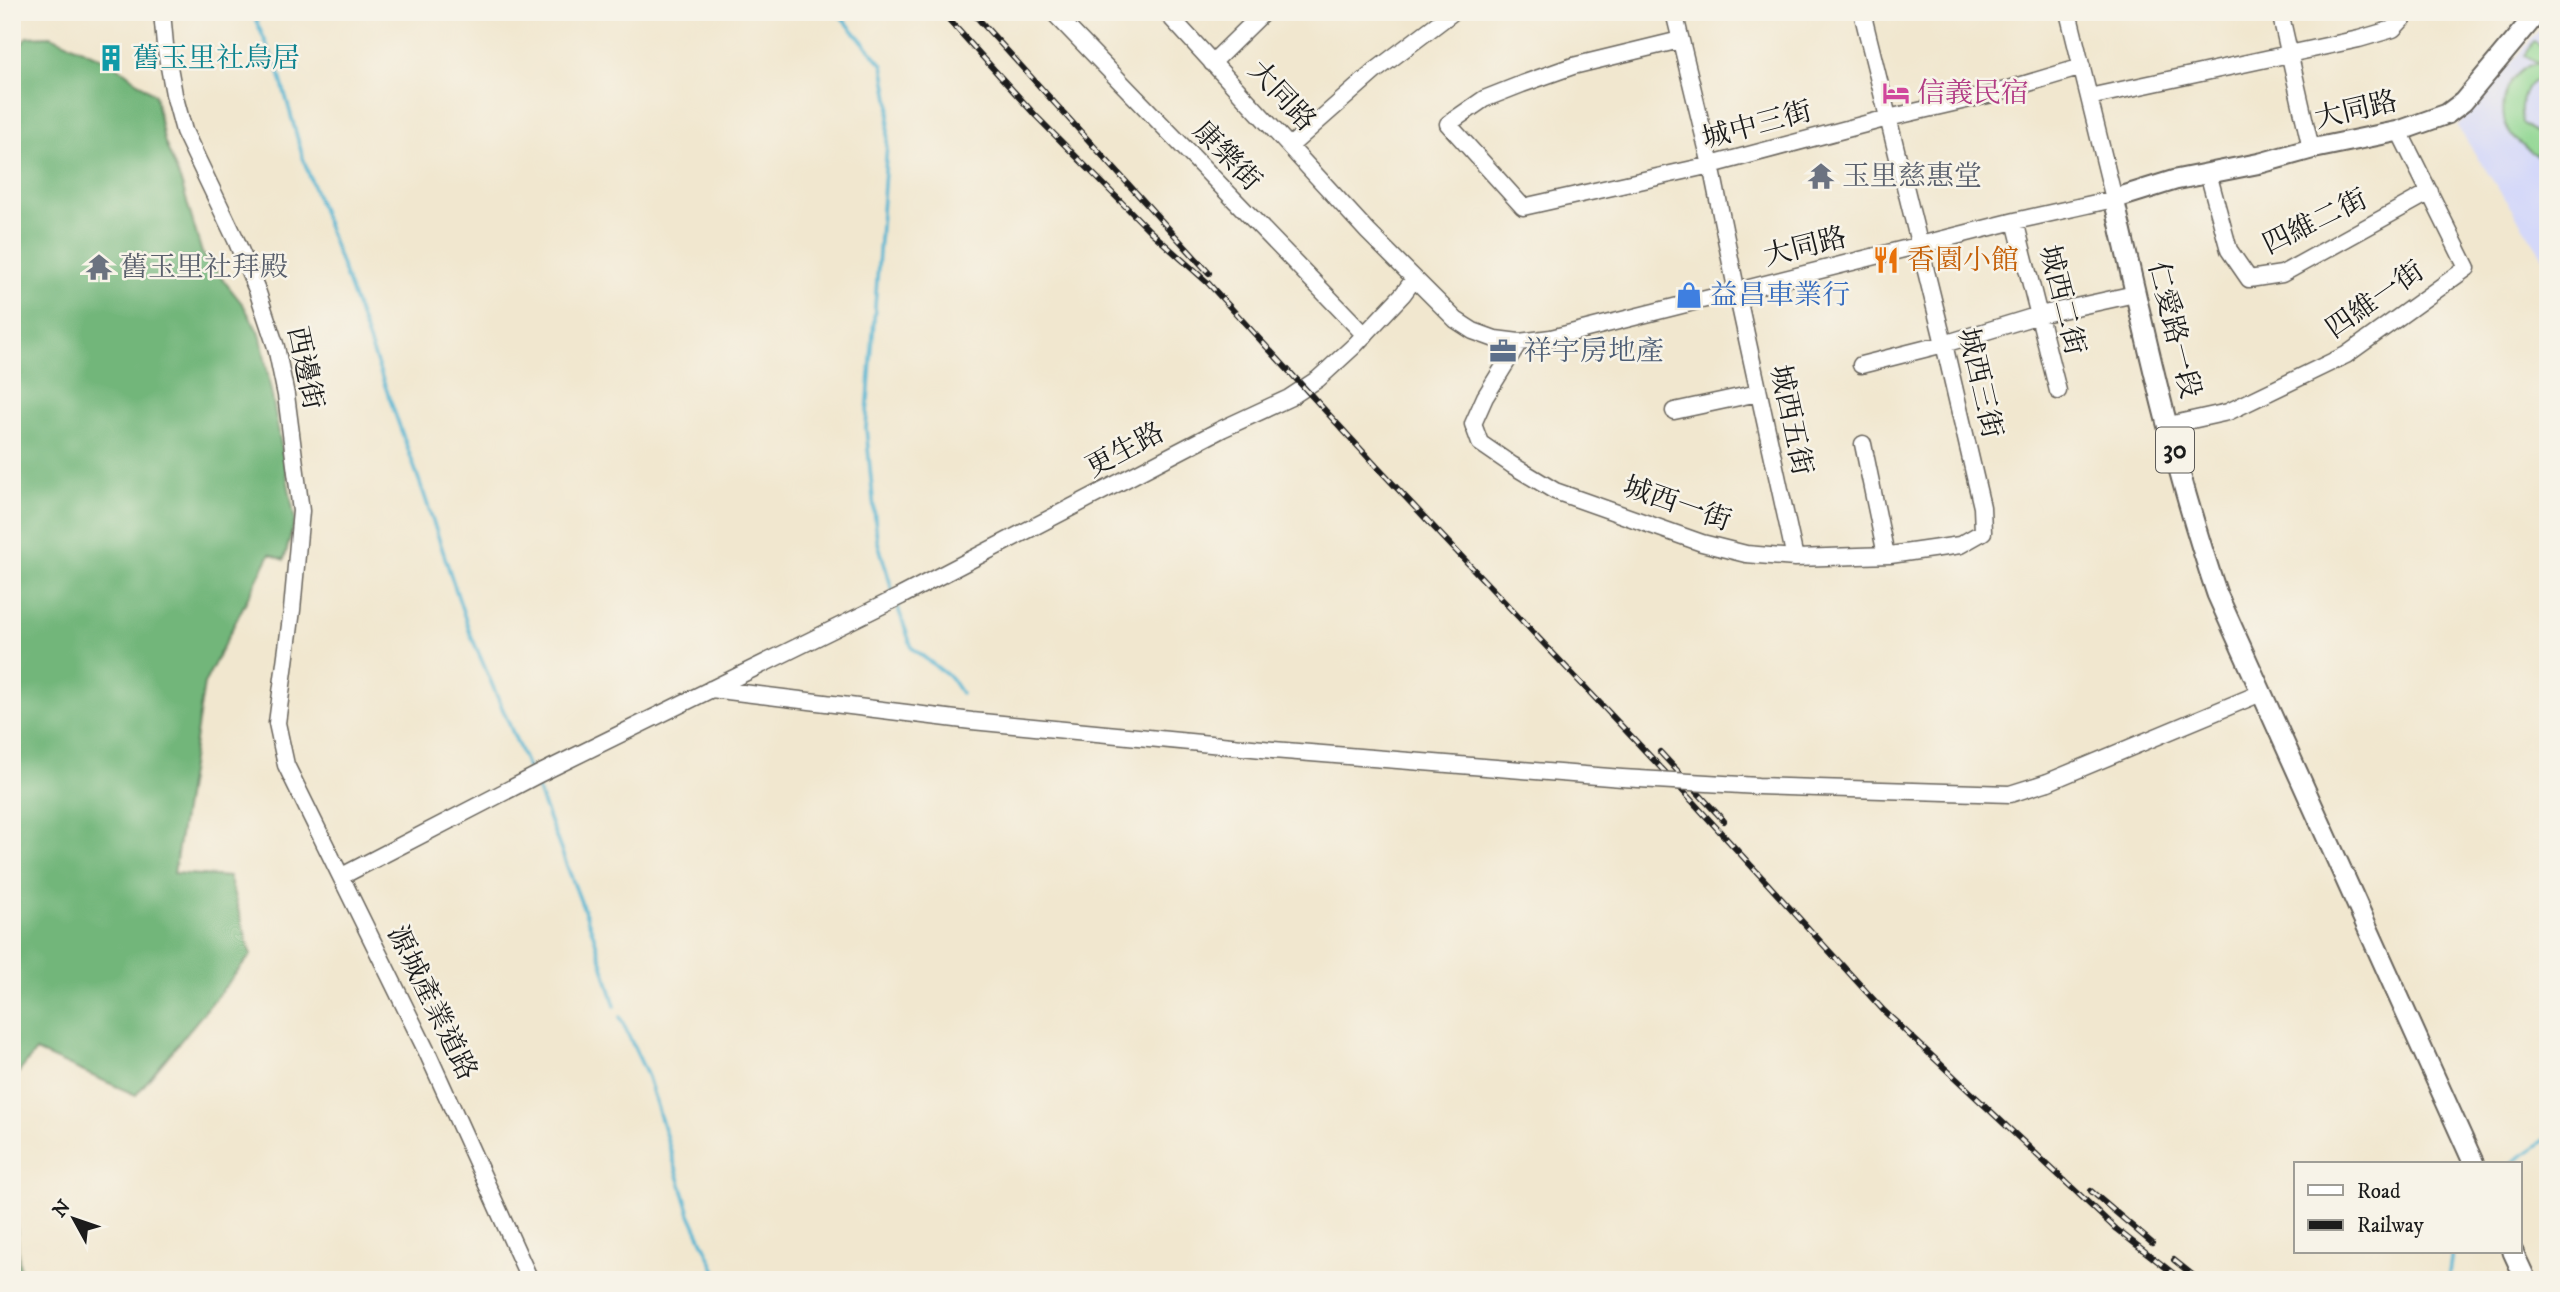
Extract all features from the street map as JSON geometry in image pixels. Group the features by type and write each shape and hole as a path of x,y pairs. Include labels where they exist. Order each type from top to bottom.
{"main road":[{"name":"大同路","path":"2114,199 2175,180 2399,131 2447,114 2463,102 2538,12"},
{"name":"仁愛路一段","path":"2114,199 2135,294 2198,537 2217,594 2261,693"},
{"name":"30","path":"2261,693 2471,1159"},
{"path":"2514,1254 2526,1280"}],"street":[{"name":"西邊街","path":"162,12 172,82 184,131 257,290 276,347 286,394 301,511 276,723 283,751"},
{"name":"康樂街","path":"1053,12 1365,335"},
{"name":"大同路","path":"1166,12 1414,279 1456,320 1473,331 1495,339 1519,342 1551,338 2015,221 2114,199"},
{"path":"1212,63 1264,12"},
{"path":"1290,146 1375,71 1453,12"},
{"name":"城西五街","path":"1674,12 1711,165 1795,558"},
{"name":"城西三街","path":"1862,12 1944,344 1982,508 1983,532"},
{"path":"2280,12 2311,149"},
{"path":"2089,97 2359,39 2393,29 2409,12"},
{"name":"仁愛路一段","path":"2073,13 2082,67 2114,199"},
{"name":"城中三街","path":"1680,40 1573,66 1485,99 1448,124 1523,207 1711,165 1888,118 1993,94 2082,67"},
{"name":"四維一街","path":"2169,425 2228,412 2346,355 2467,268 2399,131"},
{"name":"四維二街","path":"2208,173 2228,250 2249,279 2282,274 2430,192"},
{"name":"城西二街","path":"2015,221 2058,391"},
{"name":"更生路","path":"342,876 832,630 1222,429 1289,398 1318,379 1365,335 1414,279"},
{"path":"1861,365 1944,344 2039,315 2135,294"},
{"name":"城西一街","path":"1519,342 1485,397 1473,424 1480,443 1512,466 1555,491 1702,543 1746,554 1795,558 1886,555 1960,545 1983,532"},
{"path":"1674,411 1758,393"},
{"path":"1863,444 1886,555"},
{"path":"710,689 972,721 1273,750 1622,778 1758,786 2010,794 2048,782 2261,693"},
{"name":"源城產業道路","path":"283,751 286,765 427,1052 530,1280"}],"shaded area":[{"path":"2548,20 2548,258 2545,260 2457,126"}],"green space":[{"path":"51,36 116,65 155,95 164,140 182,185 202,253 244,306 261,337 295,520 284,560 270,554 204,684 174,873 229,877 251,955 136,1095 36,1051 12,1081 12,56 27,37"},
{"path":"2534,42 2548,51 2548,76 2540,78 2528,87 2522,100 2521,115 2522,123 2548,142 2548,162 2523,147 2511,135 2503,114 2506,92 2512,82 2527,67 2538,63 2525,55"},
{"path":"12,1179 20,1272 18,1280 12,1280"}],"waterway":[{"path":"252,12 278,69 303,158 424,494 470,633 528,768"},
{"path":"837,12 883,65 890,104 866,428 877,539 892,589"},
{"path":"898,608 912,648 951,678 961,693"},
{"path":"537,788 594,936 615,1006"},
{"path":"620,1017 648,1077 690,1214 720,1280"},
{"path":"2513,1162 2548,1138"},
{"path":"2448,1280 2452,1254"}],"railway":[{"path":"942,12 1036,116 1150,231 1208,283 1378,468 1681,789 1884,1011 2116,1229 2182,1280"},
{"path":"972,12 1209,273"},
{"path":"1660,752 1724,821"},
{"path":"2091,1191 2152,1243"},
{"path":"2174,1260 2199,1280"}],"place":[{"name":"舊玉里社鳥居","path":"111,58"},
{"name":"信義民宿","path":"1896,93"},
{"name":"玉里慈惠堂","path":"1821,176"},
{"name":"香園小館","path":"1886,260"},
{"name":"舊玉里社拜殿","path":"99,267"},
{"name":"益昌車業行","path":"1689,295"},
{"name":"祥宇房地產","path":"1503,351"}]}
